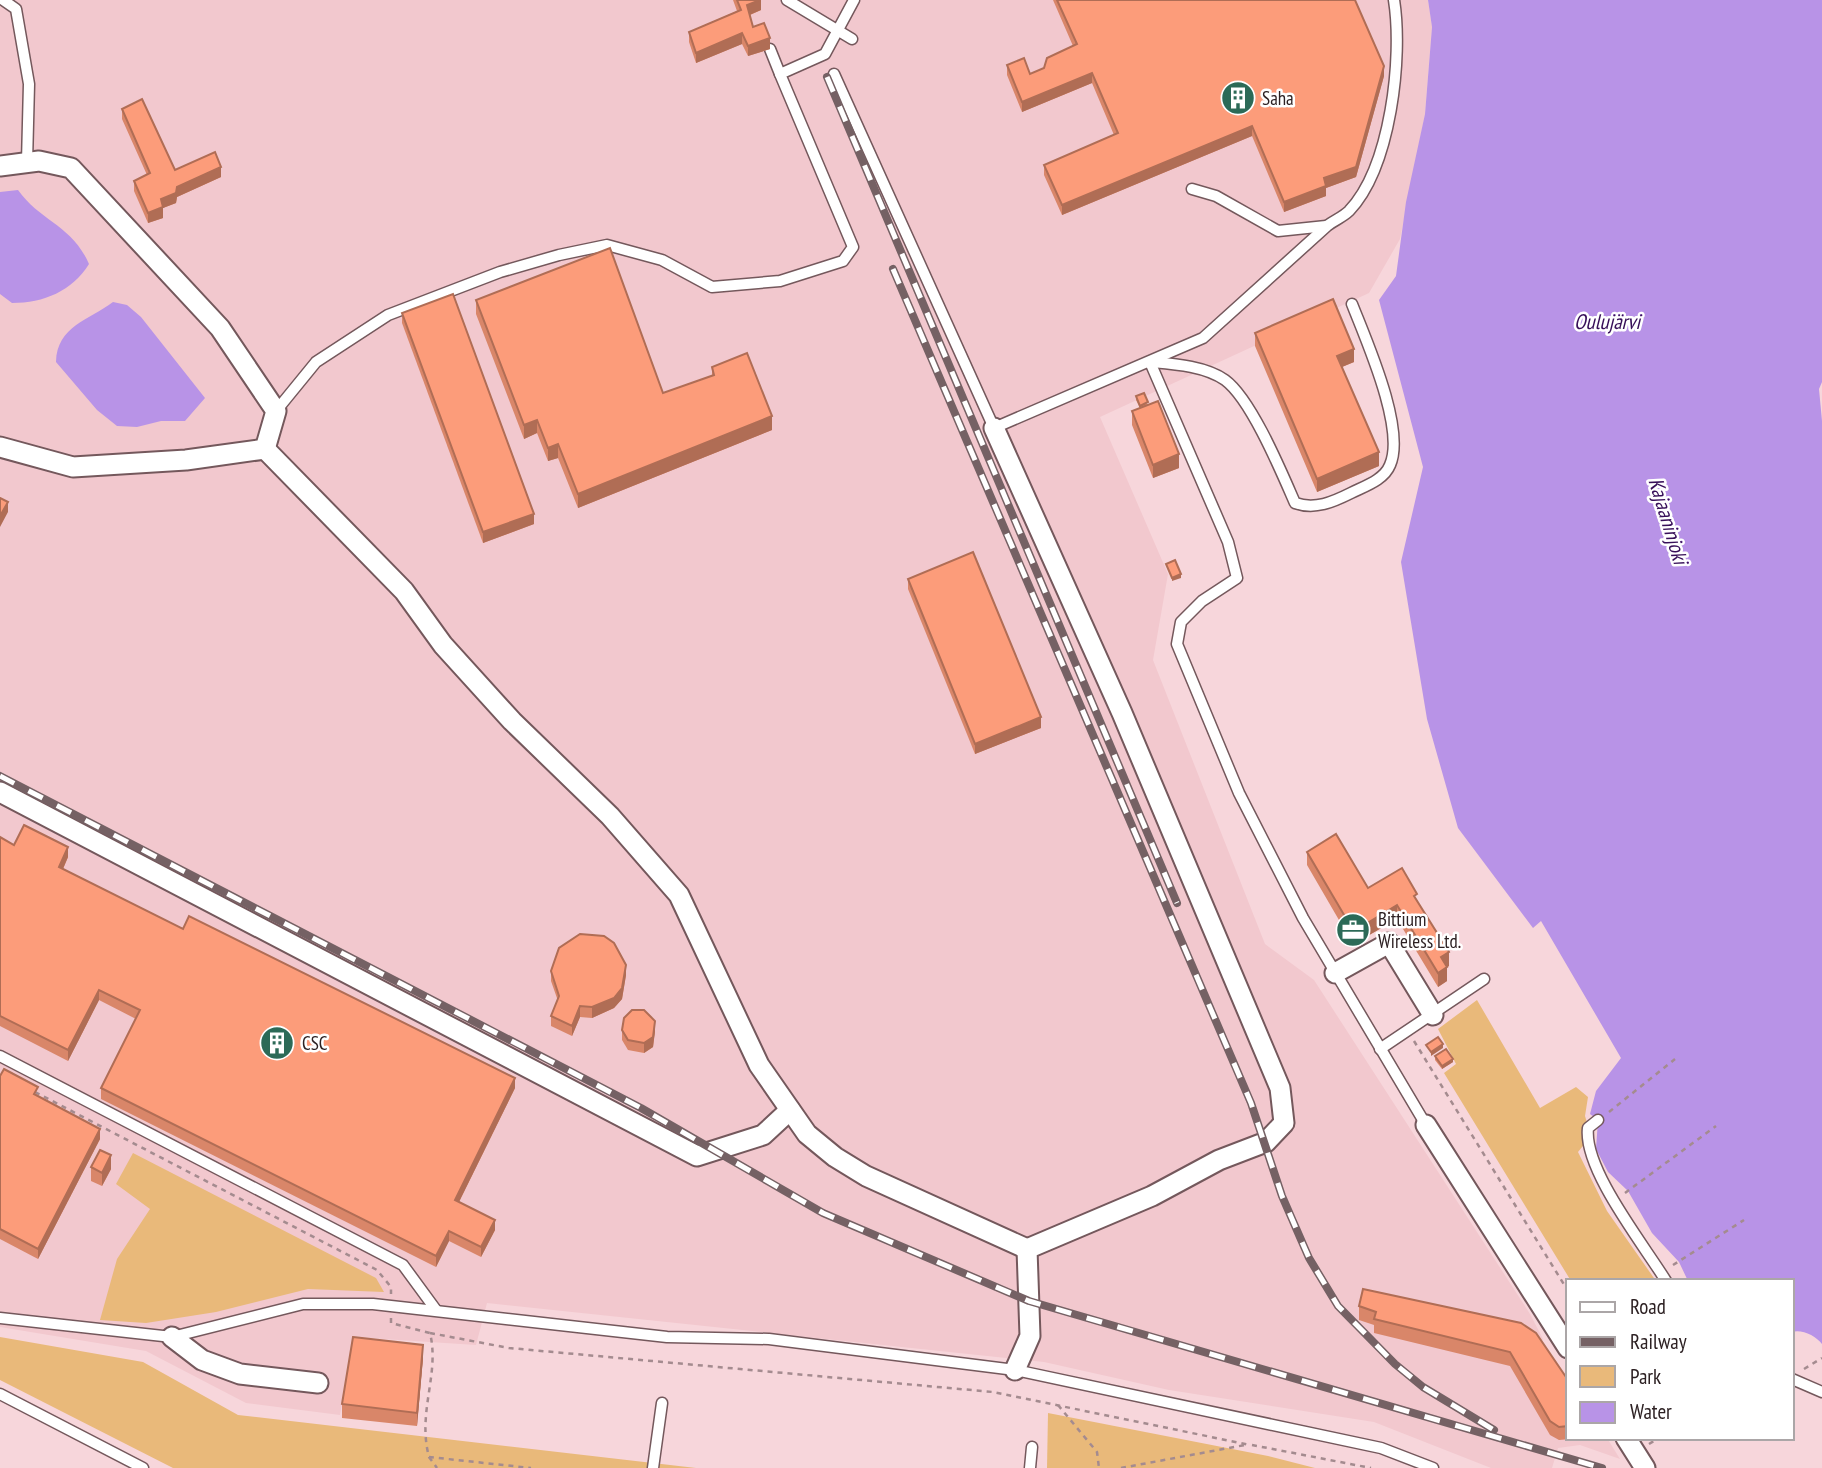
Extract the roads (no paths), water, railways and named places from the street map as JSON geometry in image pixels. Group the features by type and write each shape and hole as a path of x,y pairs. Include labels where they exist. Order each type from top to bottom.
{"street":[{"path":"0,166 54,162 71,168 94,191 220,328 276,411 265,449"},
{"path":"265,449 404,592 443,645 512,721 610,816 679,895 736,1022 759,1065 807,1134 835,1157 866,1176 1027,1249 1152,1196 1219,1160 1266,1142 1284,1123 1280,1087 1122,713 994,428"},
{"path":"0,447 73,467 186,460 265,449"},
{"path":"0,792 697,1156 762,1135 790,1110"},
{"path":"1335,973 1389,943 1433,1015"},
{"path":"1426,1125 1565,1336"},
{"path":"1015,1370 1030,1336 1027,1249"},
{"path":"172,1337 202,1360 240,1374 318,1383"},
{"path":"1627,1440 1645,1468"}],"lane":[{"path":"3,0 16,9 29,84 27,162"},
{"path":"787,0 852,39"},
{"path":"780,74 825,54 854,0"},
{"path":"834,74 994,428 1203,338 1326,226 1349,211 1365,185 1391,111 1397,68 1394,0"},
{"path":"276,411 316,362 388,315 500,272 559,256 607,245 662,260 712,287 780,281 843,261 853,247 770,49"},
{"path":"1192,189 1216,197 1278,231 1326,226"},
{"path":"1150,362 1187,366 1223,378 1241,395 1295,503 1310,508 1339,499 1379,479 1391,465 1393,441 1386,393 1352,304"},
{"path":"1150,362 1228,542 1237,578 1202,601 1181,622 1177,644 1239,793 1335,973 1426,1125"},
{"path":"1380,1049 1484,979"},
{"path":"0,1056 403,1265 436,1310"},
{"path":"1598,1120 1588,1128 1586,1140 1595,1166 1627,1224 1665,1279"},
{"path":"0,1318 172,1337 303,1304 391,1306 667,1337 769,1339 1015,1370 1381,1448 1433,1468"},
{"path":"1794,1380 1822,1392"},
{"path":"0,1394 143,1468"},
{"path":"653,1468 662,1403"},
{"path":"1030,1468 1032,1447"}],"water":[{"name":"Oulujärvi","path":"1428,0 1822,0 1822,382 1819,389 1822,421 1822,1344 1809,1334 1794,1332 1794,1279 1687,1279 1679,1262 1652,1233 1628,1191 1608,1172 1596,1149 1598,1120 1590,1114 1596,1091 1621,1058 1541,921 1533,928 1458,828 1427,719 1401,562 1423,467 1379,300 1396,276 1406,202 1425,114 1432,27"},
{"path":"18,190 36,210 74,240 89,264 74,281 56,294 35,301 12,303 0,294 0,192"},
{"path":"113,302 127,305 141,317 205,398 185,421 161,421 137,427 117,426 97,410 56,362 62,340 68,332"}],"railway":[{"path":"827,77 1177,903"},
{"path":"893,269 1251,1103 1282,1196 1309,1258 1338,1306 1395,1364 1423,1387 1494,1430"},
{"path":"0,776 641,1108 823,1213 1029,1301 1602,1468"}],"place":[{"name":"Saha","path":"1238,98"},
{"name":"Bittium Wireless Ltd.","path":"1353,930"},
{"name":"CSC","path":"277,1043"}],"water label":[{"name":"Kajaaninjoki","path":"1668,521"}]}
